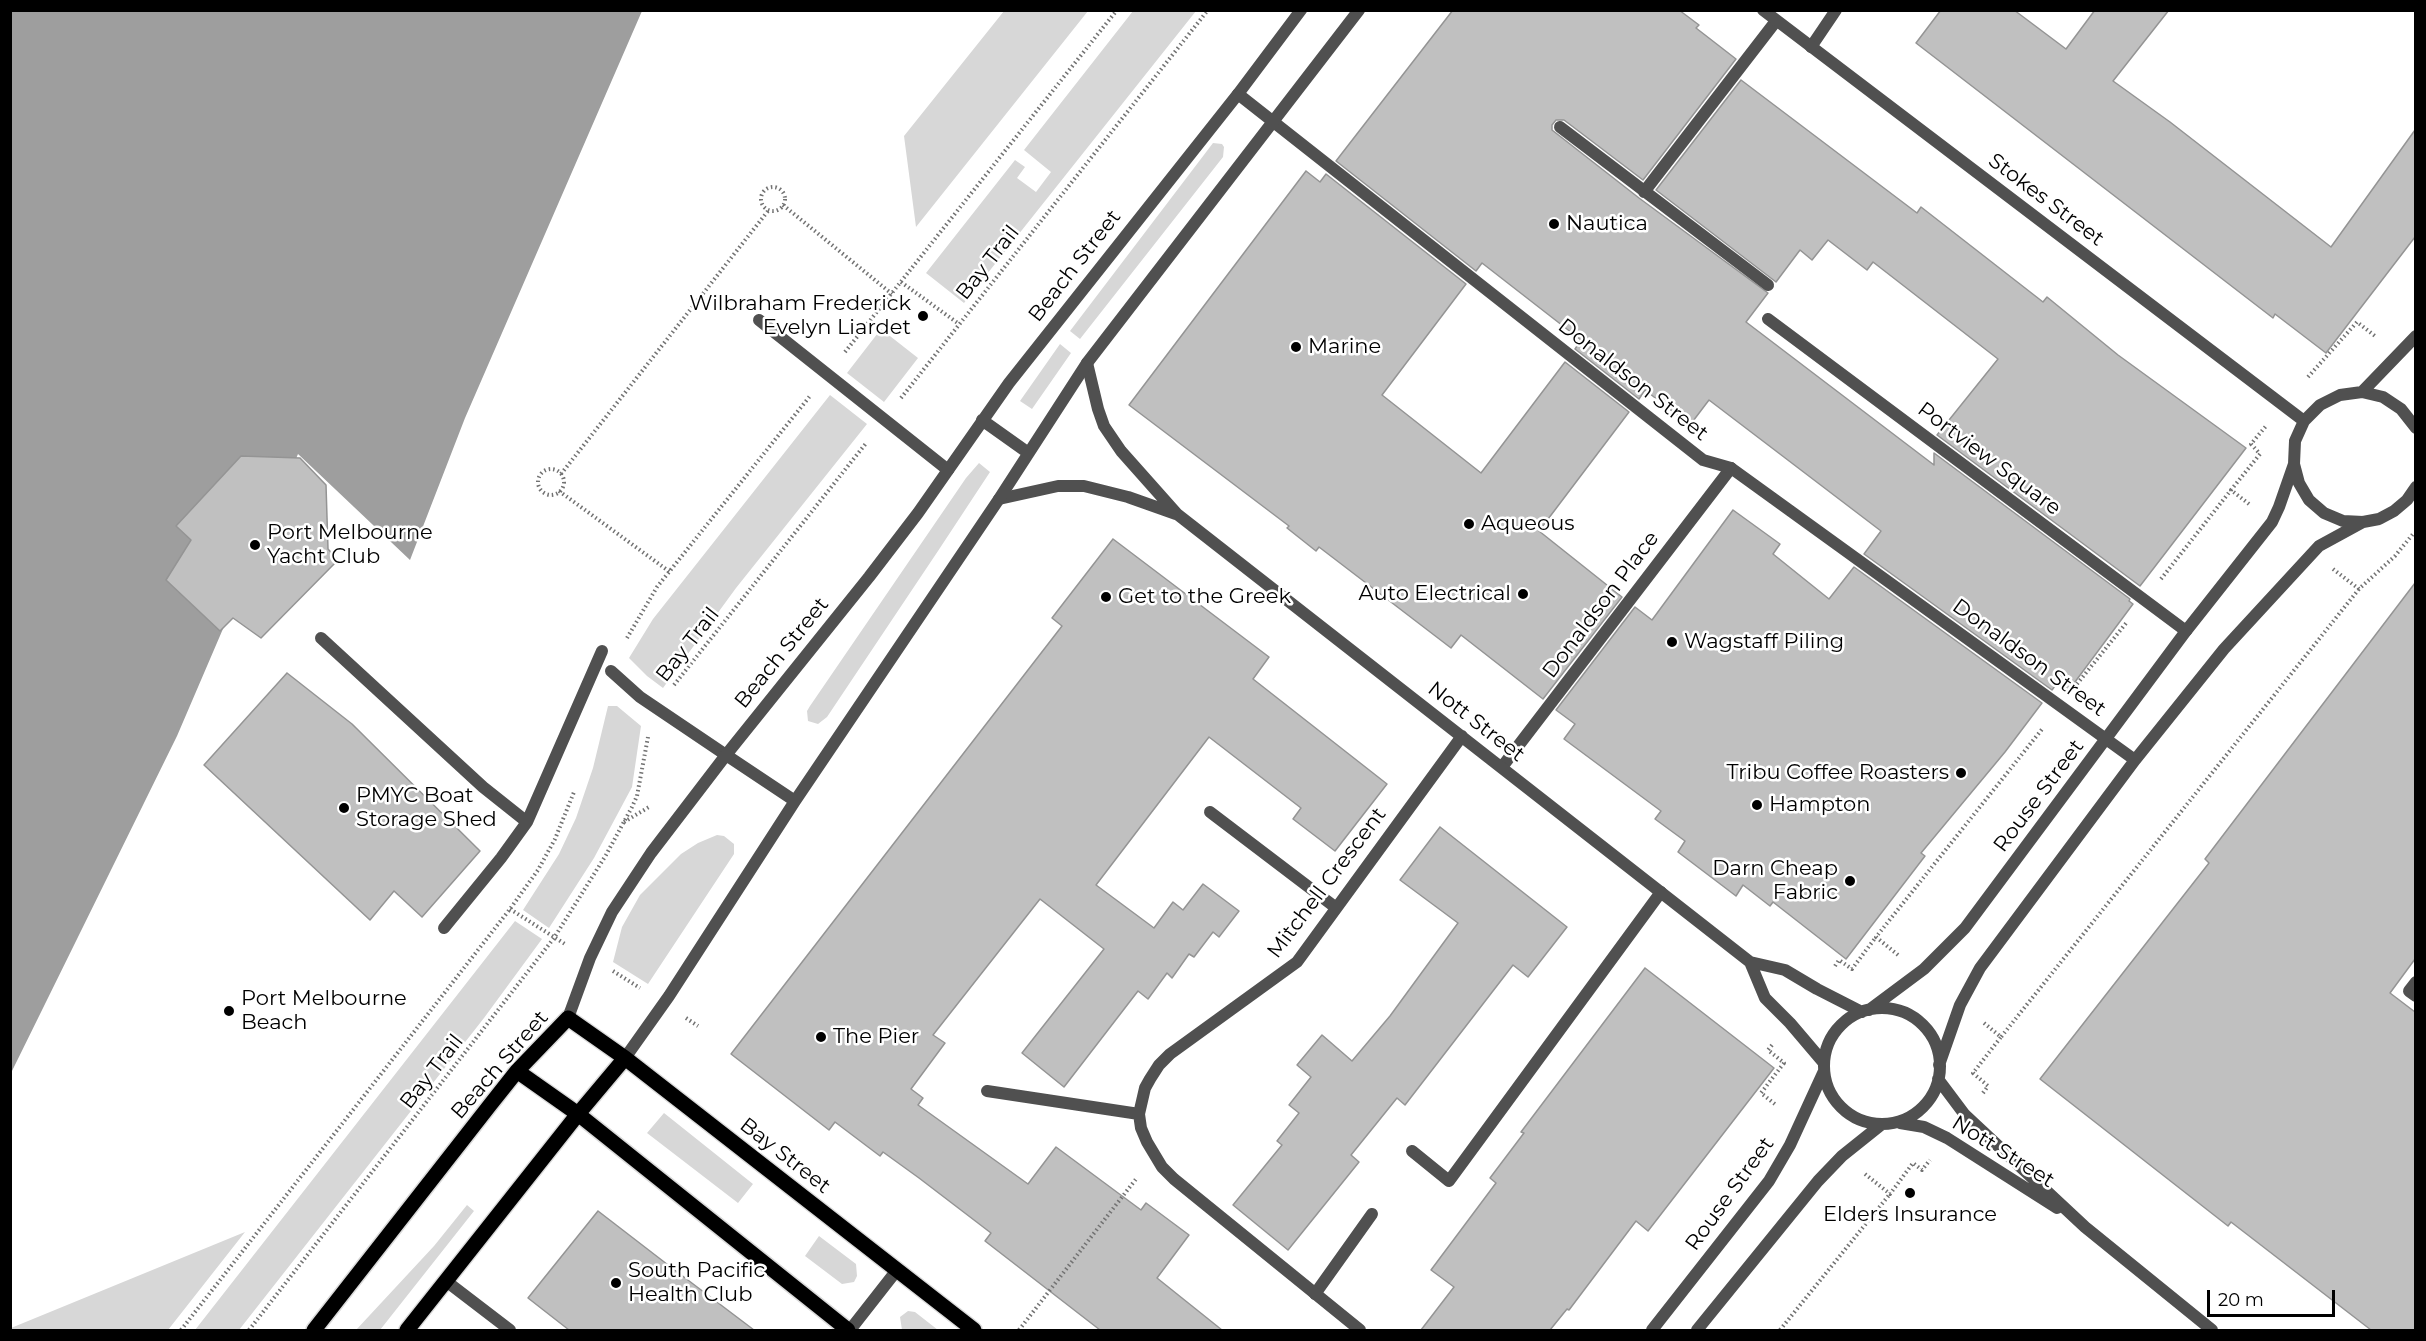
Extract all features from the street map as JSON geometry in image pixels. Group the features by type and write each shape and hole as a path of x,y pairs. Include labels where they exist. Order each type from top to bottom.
{"main road":[{"name":"Bay Street","path":"568,1018 626,1058 974,1330"},
{"name":"Beach Street","path":"314,1330 517,1071 568,1018"},
{"path":"407,1330 578,1114 626,1058"},
{"path":"517,1071 578,1114 849,1330"}],"street":[{"name":"Beach Street","path":"568,1018 590,958 612,912 651,853 726,755 869,578 982,420 1238,94 1301,10"},
{"path":"626,1058 679,982 795,801 999,499 1027,452 1087,363 1275,122 1359,10"},
{"name":"Stokes Street","path":"1763,10 2304,421"},
{"path":"1811,47 1836,10"},
{"path":"1644,192 1776,21"},
{"name":"Donaldson Street","path":"1238,94 1703,460 1731,468 2135,760"},
{"path":"1560,127 1768,285"},
{"name":"Portview Square","path":"1768,319 2186,631"},
{"path":"759,320 948,470"},
{"path":"2362,392 2415,336"},
{"name":"Nott Street","path":"1087,363 1104,426 1121,450 1177,514 1750,962 1785,970 1816,989 1865,1011"},
{"path":"2304,421 2320,405 2340,395 2362,392 2383,397 2401,409 2415,428"},
{"path":"982,420 1027,452"},
{"name":"Rouse Street","path":"1865,1011 1924,969 1965,928 2186,631 2272,522 2294,464 2295,441 2304,421"},
{"path":"2294,464 2298,483 2309,500 2324,513 2343,520 2363,522 2379,519 2411,504 2415,487"},
{"name":"Donaldson Place","path":"1502,767 1731,468"},
{"name":"Nott Street","path":"999,499 1041,489 1078,486 1128,497 1177,514"},
{"path":"1939,1065 1933,1040 1917,1020 1894,1010 1881,1008 1850,1017 1840,1026 1832,1037 1824,1066 1830,1090 1842,1108 1867,1122 1882,1124 1895,1122 1912,1116 1926,1103 1938,1079 1939,1065 1960,1005 1980,968 2135,760 2224,649 2319,546 2363,522"},
{"path":"321,638 483,787 526,822"},
{"path":"444,928 501,858 526,822 602,651"},
{"path":"611,671 640,698 795,801"},
{"name":"Mitchell Crescent","path":"1139,1114 1145,1088 1159,1065 1170,1054 1289,969 1304,952 1462,736"},
{"path":"1210,812 1335,907"},
{"path":"1412,1151 1449,1181 1661,892"},
{"name":"Nott Street","path":"1750,962 1765,998 1790,1023 1824,1066"},
{"path":"2415,982 2409,991 2415,996"},
{"name":"Rouse Street","path":"1652,1330 1769,1180 1801,1124 1824,1066"},
{"name":"Nott Street","path":"1938,1079 1965,1115 2085,1227 2212,1330"},
{"path":"987,1091 1139,1114 1141,1128 1155,1155 1162,1167 1174,1179 1360,1330"},
{"name":"Nott Street","path":"1895,1122 1924,1127 1947,1138 2085,1227"},
{"path":"1697,1330 1804,1197 1842,1156 1882,1124"},
{"path":"1316,1294 1372,1214"},
{"path":"849,1330 897,1270"},
{"path":"446,1281 510,1330"}],"path":[{"path":"611,671 643,608 670,572 1118,10"},
{"name":"Bay Trail","path":"249,1330 554,938 606,855 635,801 649,733 658,710 674,684 1208,10"},
{"path":"776,187 783,192 785,200 783,205 776,212 768,211 760,202 762,194 768,188 776,187"},
{"path":"783,205 892,294"},
{"path":"561,474 768,211"},
{"path":"901,282 959,324"},
{"path":"549,469 561,474 564,482 559,491 550,494 543,492 538,480 542,472 549,469"},
{"path":"559,491 670,572"},
{"path":"181,1330 510,909 538,870 555,839 576,786"},
{"path":"510,909 554,938"},
{"path":"1816,989 1839,960 1852,969 1876,937"},
{"path":"1790,1023 1768,1050 1784,1063 1761,1093 1801,1124"},
{"path":"1965,1115 1988,1086 1973,1073 2001,1037"},
{"path":"1780,1330 1913,1163 1922,1170 1947,1138"},
{"path":"1019,1330 1155,1155"},
{"path":"1842,1156 1890,1194"}],"shaded area":[{"path":"11,11 642,11 465,418 410,560 298,454 177,736 11,1073"},
{"path":"1004,11 1088,11 916,227 904,136"},
{"path":"1133,11 1196,11 964,303 926,273 1015,160 1025,167 1017,178 1036,192 1051,172 1024,150"},
{"path":"1213,143 1222,144 1223,157 1080,339 1070,331"},
{"path":"881,329 918,358 884,402 847,373"},
{"path":"1060,344 1071,353 1032,409 1020,401"},
{"path":"830,395 867,424 736,588 663,688 629,658 653,619"},
{"path":"979,463 990,472 938,551 827,717 818,724 808,721 807,711 810,706 966,478"},
{"path":"608,706 617,706 641,726 632,787 594,858 549,928 523,910 559,854 576,818 593,768"},
{"path":"717,835 724,836 734,844 734,854 648,984 613,962 622,927 640,895 681,854"},
{"path":"515,921 542,939 484,1018 239,1330 195,1330"},
{"path":"664,1113 753,1184 738,1203 647,1133"},
{"path":"467,1205 474,1211 380,1330 356,1330 434,1246"},
{"path":"245,1232 168,1330 11,1330 11,1328"},
{"path":"819,1236 856,1264 857,1276 854,1282 842,1284 805,1256"},
{"path":"908,1311 915,1312 938,1330 902,1330 900,1317"}],"building":[{"path":"1453,10 1679,10 1699,25 1696,28 1736,59 1643,180 1564,120 1556,120 1552,125 1552,130 1639,198 1768,293 1746,322 1934,465 1934,453 2130,599 2129,601 2133,604 2069,690 2058,682 2052,690 1864,554 1881,531 1709,400 1690,425 1645,390 1639,399 1575,349 1581,340 1482,263 1476,271 1336,161"},
{"path":"1941,10 2014,10 2066,49 2095,10 2169,10 2113,81 2170,122 2331,247 2415,130 2415,237 2326,353 2275,314 2273,318 1916,43"},
{"path":"1741,80 1917,213 1921,207 2043,302 2047,297 2118,355 2246,448 2140,586 1937,435 1998,359 1873,262 1867,270 1828,240 1812,260 1800,250 1776,282 1656,190"},
{"path":"1306,171 1320,182 1326,174 1466,284 1382,395 1481,473 1565,362 1629,412 1539,531 1622,597 1543,699 1461,635 1451,648 1319,547 1316,551 1287,528 1289,526 1129,405"},
{"name":"Port Melbourne Yacht Club","path":"241,456 300,458 326,485 328,549 338,560 261,638 233,618 220,631 166,580 191,540 176,526"},
{"path":"1733,510 1780,544 1773,554 1829,599 1854,567 2042,703 2005,752 1921,853 1925,856 1846,959 1773,902 1770,906 1743,885 1736,896 1678,852 1685,841 1655,819 1661,811 1564,739 1575,724 1556,710 1635,607 1652,620"},
{"path":"1113,539 1269,657 1253,679 1387,784 1335,851 1293,819 1301,808 1209,737 1096,885 1154,928 1173,902 1183,910 1203,884 1239,911 1219,937 1213,932 1194,957 1189,954 1172,978 1167,973 1148,999 1138,991 1064,1087 1022,1053 1104,949 1040,899 933,1035 945,1043 911,1089 923,1098 918,1105 1028,1184 1056,1147 1141,1210 1146,1203 1189,1235 1157,1278 1222,1330 1100,1330 985,1241 991,1233 919,1178 883,1152 880,1156 835,1122 829,1130 731,1054 1062,626 1052,618"},
{"path":"2415,583 2415,959 2390,993 2415,1012 2415,1330 2371,1330 2231,1222 2228,1226 2040,1079 2209,863 2205,859"},
{"name":"PMYC Boat Storage Shed","path":"287,673 352,724 480,851 422,917 394,891 370,920 204,765"},
{"path":"1440,827 1567,927 1528,977 1513,965 1405,1105 1397,1098 1351,1155 1359,1162 1288,1250 1233,1205 1282,1145 1277,1141 1299,1113 1289,1105 1311,1077 1297,1065 1322,1035 1352,1061 1390,1016 1458,923 1400,880"},
{"path":"1645,968 1774,1068 1648,1231 1636,1221 1569,1310 1567,1309 1550,1330 1421,1330 1454,1287 1431,1270 1496,1183 1490,1178 1524,1133 1521,1132"},
{"name":"South Pacific Health Club","path":"598,1211 754,1330 569,1330 528,1298"}],"place":[{"name":"Nautica","path":"1554,224"},
{"name":"Wilbraham Frederick Evelyn Liardet","path":"923,316"},
{"name":"Marine","path":"1296,347"},
{"name":"Aqueous","path":"1469,524"},
{"name":"Port Melbourne Yacht Club","path":"255,545"},
{"name":"Auto Electrical","path":"1523,594"},
{"name":"Get to the Greek","path":"1106,597"},
{"name":"Wagstaff Piling","path":"1672,642"},
{"name":"Tribu Coffee Roasters","path":"1961,773"},
{"name":"Hampton","path":"1757,805"},
{"name":"PMYC Boat Storage Shed","path":"344,808"},
{"name":"Darn Cheap Fabric","path":"1850,881"},
{"name":"Port Melbourne Beach","path":"229,1011"},
{"name":"The Pier","path":"821,1037"},
{"name":"Elders Insurance","path":"1910,1193"},
{"name":"South Pacific Health Club","path":"616,1283"}]}
